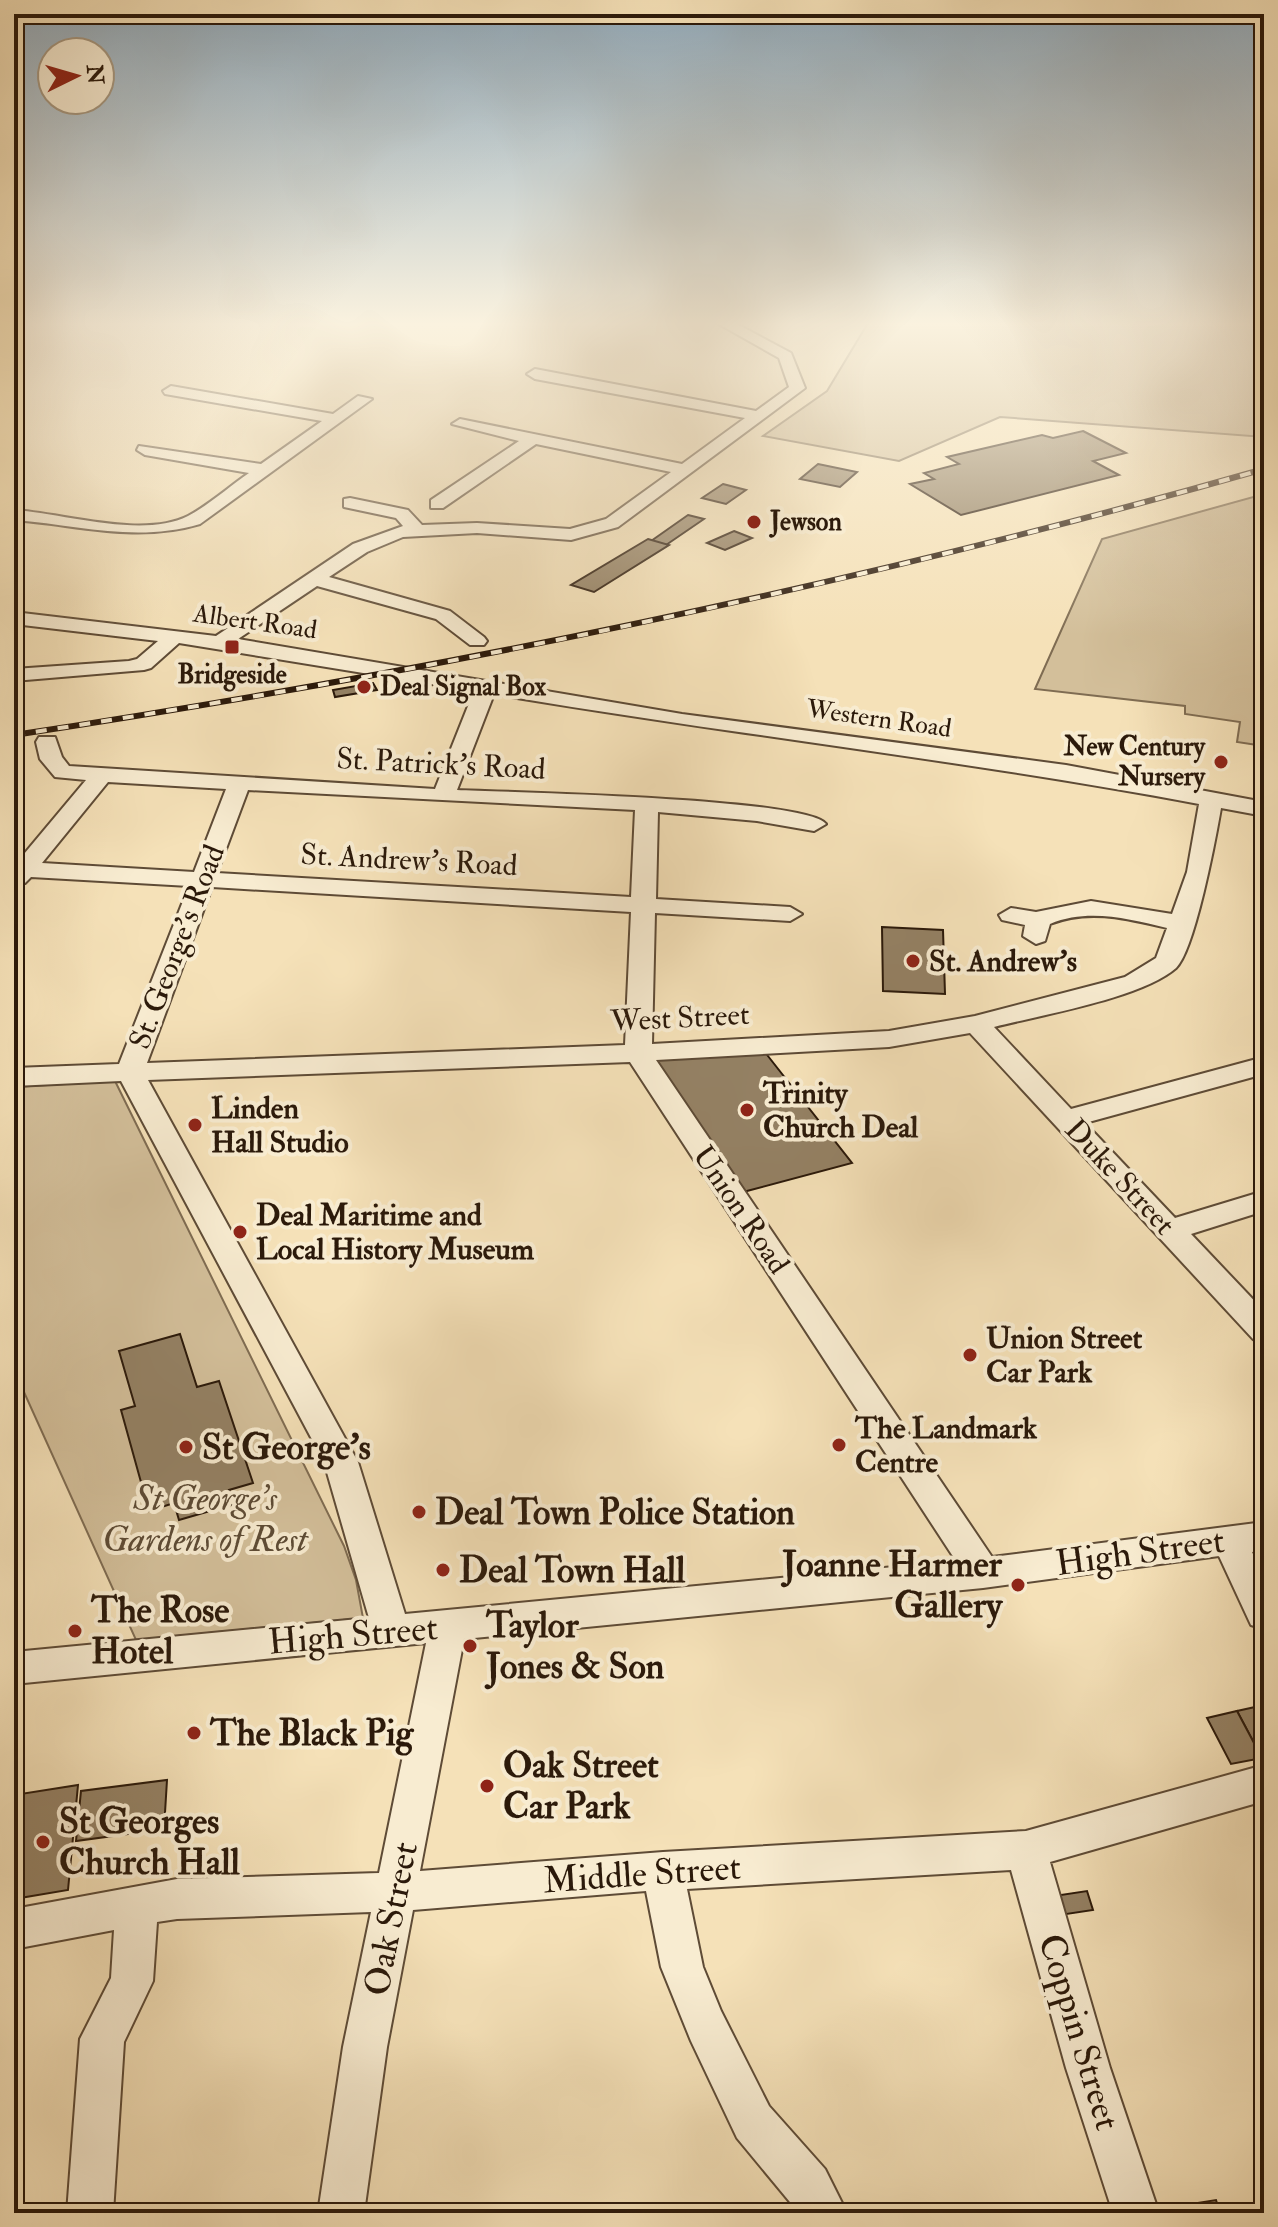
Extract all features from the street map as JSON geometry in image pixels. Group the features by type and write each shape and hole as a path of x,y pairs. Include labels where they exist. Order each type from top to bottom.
{"street":[{"path":"14,515 158,531 194,520 325,427"},
{"path":"474,427 681,469"},
{"path":"220,642 311,578 360,548 400,532 477,528 571,535 612,523 681,469 742,427"},
{"path":"437,504 533,439"},
{"path":"155,456 265,470"},
{"path":"350,503 402,514 416,530"},
{"path":"311,578 443,615 477,641"},
{"name":"Albert Road","path":"14,618 220,642 487,685"},
{"path":"14,675 129,667 151,659 175,636"},
{"path":"443,796 487,685"},
{"name":"Western Road","path":"487,685 682,720 1066,772 1264,809"},
{"name":"St. Patrick's Road","path":"47,742 51,759 63,772 443,796 647,804 757,814 814,824"},
{"path":"19,875 102,775"},
{"name":"St. George's Road","path":"240,782 130,1072 341,1462 391,1630"},
{"name":"West Street","path":"14,1077 638,1053 889,1039 976,1024 1134,982 1167,962 1199,872 1211,798"},
{"path":"638,1053 647,804"},
{"name":"St. Andrew's Road","path":"19,875 202,880 790,914"},
{"path":"1011,915 1037,928 1060,909 1084,906 1181,923"},
{"name":"Duke Street","path":"976,1024 1264,1331"},
{"name":"Union Road","path":"638,1053 983,1573"},
{"path":"1067,1119 1264,1065"},
{"path":"1169,1230 1264,1201"},
{"path":"1247,1538 1264,1614"},
{"name":"High Street","path":"14,1668 983,1573 1247,1538"},
{"name":"Oak Street","path":"341,2213 365,2047 448,1627"},
{"name":"Middle Street","path":"14,1929 177,1899 396,1892 663,1871 1026,1850 1264,1783"},
{"name":"Coppin Street","path":"1026,1850 1088,2068 1136,2213"},
{"path":"663,1871 682,1967 706,2026 753,2122 809,2185 824,2213"},
{"path":"90,2213 102,2039 132,1981 137,1904"}],"green space":[{"path":"776,427 977,427 899,461 763,436"},
{"path":"1131,427 1264,427 1264,437"},
{"path":"1264,494 1264,746 1237,742 1240,722 1185,714 1185,706 1035,689 1102,539"},
{"name":"St George's Gardens of Rest","path":"115,1081 344,1546 356,1580 363,1618 136,1640 14,1370 14,1087"}],"building":[{"path":"1083,431 1126,453 1093,461 1119,475 961,515 910,484 934,479 924,473 959,464 947,457 1042,435 1053,438"},
{"path":"818,464 857,472 840,487 800,479"},
{"path":"723,484 746,490 726,504 702,498"},
{"path":"688,515 704,519 666,545 651,541"},
{"path":"734,531 752,538 725,550 707,543"},
{"path":"648,539 669,545 594,592 571,585"},
{"name":"Deal Signal Box","path":"373,683 377,690 335,697 333,690"},
{"name":"St. Andrew's","path":"882,927 943,930 945,994 883,991"},
{"name":"Trinity Church Deal","path":"764,1051 852,1163 743,1192 646,1057"},
{"name":"St George's","path":"180,1334 197,1387 219,1381 253,1483 229,1490 234,1504 179,1520 174,1503 149,1511 121,1410 135,1406 119,1351"},
{"path":"1264,1705 1264,1757 1262,1758 1237,1711"},
{"path":"1237,1711 1262,1758 1231,1764 1207,1718"},
{"path":"167,1780 164,1829 76,1841 81,1791"},
{"name":"St Georges Church Hall","path":"78,1785 68,1890 14,1899 14,1795"},
{"path":"1087,1891 1093,1910 1060,1915 1054,1896"},
{"path":"1216,2200 1220,2213 1160,2213 1159,2209"}],"railway":[{"path":"14,735 330,683 643,622 954,551 1264,469"}],"place":[{"name":"Jewson","path":"754,522"},
{"name":"Bridgeside","path":"232,647"},
{"name":"Deal Signal Box","path":"364,687"},
{"name":"New Century Nursery","path":"1221,762"},
{"name":"St. Andrew's","path":"913,961"},
{"name":"Trinity Church Deal","path":"747,1110"},
{"name":"Linden Hall Studio","path":"195,1125"},
{"name":"Deal Maritime and Local History Museum","path":"240,1232"},
{"name":"Union Street Car Park","path":"970,1355"},
{"name":"The Landmark Centre","path":"839,1445"},
{"name":"St George's","path":"186,1447"},
{"name":"Deal Town Police Station","path":"419,1512"},
{"name":"Deal Town Hall","path":"443,1570"},
{"name":"Joanne Harmer Gallery","path":"1018,1585"},
{"name":"The Rose Hotel","path":"75,1631"},
{"name":"Taylor Jones & Son","path":"470,1646"},
{"name":"The Black Pig","path":"194,1733"},
{"name":"Oak Street Car Park","path":"487,1786"},
{"name":"St Georges Church Hall","path":"43,1842"}]}
